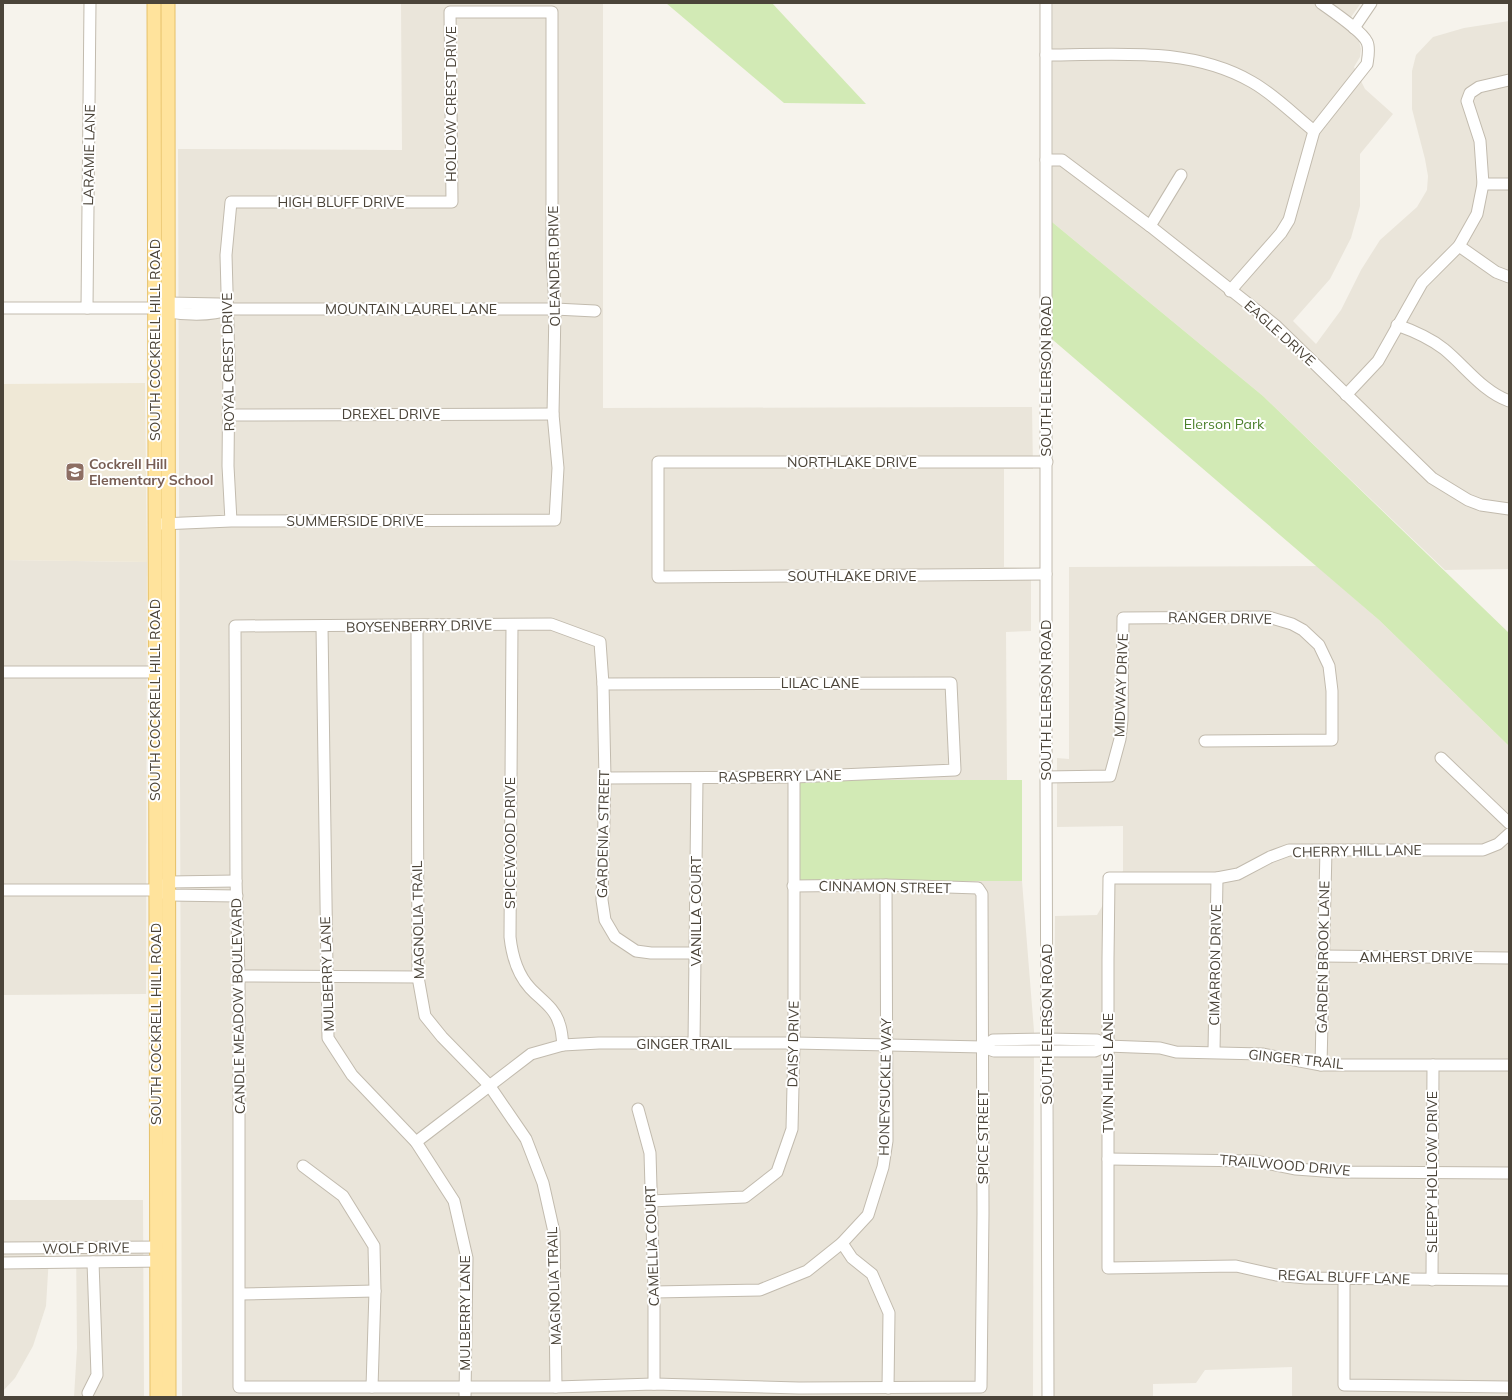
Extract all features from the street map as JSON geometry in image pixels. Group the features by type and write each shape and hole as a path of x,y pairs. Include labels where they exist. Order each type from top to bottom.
{"main road":[{"name":"SOUTH COCKRELL HILL ROAD","path":"154,3 156,890 163,1084"},
{"name":"SOUTH COCKRELL HILL ROAD","path":"157,1397 163,1247 163,1084 169,895 168,3"},
{"name":"SOUTH COCKRELL HILL ROAD","path":"162,1261 169,1397"}],"street":[{"name":"LARAMIE LANE","path":"87,308 90,3"},
{"name":"SOUTH ELERSON ROAD","path":"1046,3 1048,1397"},
{"path":"1230,291 1281,233 1289,220 1314,131 1367,64 1369,51 1367,41 1354,28 1321,3"},
{"path":"1354,28 1371,3"},
{"name":"HOLLOW CREST DRIVE","path":"452,202 450,12 552,12"},
{"name":"OLEANDER DRIVE","path":"552,12 552,256 555,309 553,414 558,468 555,520"},
{"path":"1046,55 1154,54 1182,57 1216,65 1252,82 1265,90 1314,131"},
{"path":"1346,395 1378,361 1397,324 1422,283 1459,246 1478,214 1483,184 1480,141 1467,101 1470,93 1479,87 1509,80"},
{"name":"EAGLE DRIVE","path":"1046,160 1062,160 1150,226 1230,291 1275,325 1432,478 1468,500 1487,506 1509,509"},
{"path":"1150,226 1181,175"},
{"path":"1483,184 1509,184"},
{"name":"HIGH BLUFF DRIVE","path":"231,202 452,202"},
{"name":"ROYAL CREST DRIVE","path":"231,202 226,255 231,522"},
{"path":"1459,246 1496,272 1509,277"},
{"name":"MOUNTAIN LAUREL LANE","path":"3,308 168,308 219,304 228,308 555,309 595,311"},
{"path":"1397,324 1419,333 1443,349 1479,382 1500,397 1509,401"},
{"name":"DREXEL DRIVE","path":"228,415 553,414"},
{"name":"NORTHLAKE DRIVE","path":"658,577 658,462 1047,462"},
{"name":"SUMMERSIDE DRIVE","path":"155,524 231,522 555,520"},
{"name":"SOUTHLAKE DRIVE","path":"658,577 1046,574"},
{"name":"RANGER DRIVE","path":"1123,618 1268,617 1292,624 1311,637 1319,645 1330,666 1332,678 1332,740 1204,741"},
{"name":"MIDWAY DRIVE","path":"1046,777 1110,776 1120,739 1122,720 1123,618"},
{"name":"BOYSENBERRY DRIVE","path":"235,626 551,624 600,642"},
{"name":"SPICEWOOD DRIVE","path":"512,625 510,937 512,951 520,973 529,987 551,1008 559,1023 563,1045"},
{"name":"CANDLE MEADOW BOULEVARD","path":"235,626 236,880 239,976 239,1387 372,1387"},
{"name":"MULBERRY LANE","path":"322,626 328,1038 352,1075 416,1142 454,1200 466,1258 465,1392"},
{"name":"MAGNOLIA TRAIL","path":"417,626 418,977 425,1016 442,1037 489,1085 526,1139 543,1183 554,1232 556,1387"},
{"name":"GARDENIA STREET","path":"600,642 603,684 605,778 602,900 605,920 615,937 636,951 651,953 696,953"},
{"path":"3,672 169,672"},
{"name":"LILAC LANE","path":"603,684 951,683 955,770"},
{"path":"1441,758 1509,823"},
{"name":"RASPBERRY LANE","path":"605,778 794,777 955,770"},
{"name":"DAISY DRIVE","path":"650,1201 745,1197 777,1172 792,1129 794,1043 794,777"},
{"name":"VANILLA COURT","path":"694,1044 697,778"},
{"name":"CHERRY HILL LANE","path":"1109,878 1217,878 1238,874 1270,857 1289,850 1483,850 1498,844 1509,834"},
{"name":"GARDEN BROOK LANE","path":"1321,1065 1322,956 1326,850"},
{"name":"TWIN HILLS LANE","path":"1108,1268 1107,1046 1109,878"},
{"name":"CIMARRON DRIVE","path":"1214,1052 1217,878"},
{"path":"156,890 169,882 236,880"},
{"name":"CINNAMON STREET","path":"793,886 886,885 978,888"},
{"name":"HONEYSUCKLE WAY","path":"654,1292 760,1290 807,1271 842,1243 868,1215 883,1167 887,1141 886,885"},
{"name":"SPICE STREET","path":"888,1388 981,1387 983,1046 982,894 978,888"},
{"path":"3,890 156,890 169,895 237,896"},
{"name":"AMHERST DRIVE","path":"1322,956 1509,958"},
{"path":"239,976 418,977"},
{"name":"GINGER TRAIL","path":"983,1046 993,1040 1047,1039 1097,1040 1107,1046"},
{"name":"GINGER TRAIL","path":"416,1142 531,1054 563,1045 599,1043 794,1043 983,1046 994,1051 1095,1051 1107,1046 1160,1048 1176,1052 1262,1054 1321,1065 1509,1065"},
{"name":"SLEEPY HOLLOW DRIVE","path":"1432,1280 1433,1065"},
{"name":"CAMELLIA COURT","path":"638,1109 650,1153 650,1201 654,1292 654,1384"},
{"name":"TRAILWOOD DRIVE","path":"1108,1159 1214,1159 1255,1161 1296,1169 1330,1171 1509,1173"},
{"path":"303,1166 343,1196 374,1246 375,1292 372,1387 465,1392 654,1384 799,1392 888,1388 889,1313 872,1274 852,1258 842,1243"},
{"name":"WOLF DRIVE","path":"3,1248 163,1247"},
{"name":"WOLF DRIVE","path":"4,1266 162,1261"},
{"path":"88,1393 97,1375 93,1262"},
{"name":"REGAL BLUFF LANE","path":"1108,1268 1236,1266 1276,1276 1344,1279 1509,1280"},
{"path":"1344,1279 1344,1385 1509,1387"},
{"path":"240,1294 375,1292"}],"shaded area":[{"path":"401,3 603,3 603,408 1032,407 1033,469 1004,469 1004,567 1031,568 1031,631 1006,632 1007,780 797,780 798,881 1022,881 1034,1031 1033,1397 182,1397 178,149 402,150"},
{"path":"1053,3 1361,3 1344,27 1359,41 1361,49 1360,57 1354,67 1365,89 1393,114 1360,154 1360,206 1351,238 1330,279 1293,321 1316,344 1341,310 1361,270 1380,240 1417,207 1427,190 1428,176 1425,159 1412,109 1412,71 1416,55 1433,37 1464,28 1509,21 1509,569 1445,570 1263,396 1052,222"},
{"name":"Cockrell Hill Elementary School","path":"145,383 147,562 3,560 3,384"},
{"path":"3,560 147,562 146,994 3,995"},
{"path":"1317,566 1379,620 1509,746 1509,1397 1292,1397 1292,1367 1205,1370 1196,1383 1153,1384 1153,1397 1052,1397 1055,916 1097,915 1123,871 1123,826 1057,827 1057,758 1069,759 1069,567"},
{"path":"3,1200 143,1200 144,1397 74,1397 77,1348 76,1241 50,1240 46,1306 33,1346 15,1378 3,1391"}],"green space":[{"path":"666,3 772,3 866,104 784,103"},
{"name":"Elerson Park","path":"1052,222 1263,396 1509,633 1509,746 1379,620 1046,334"},
{"path":"797,780 1022,780 1022,881 797,881"}],"place":[{"name":"Cockrell Hill Elementary School","path":"75,472"}]}
